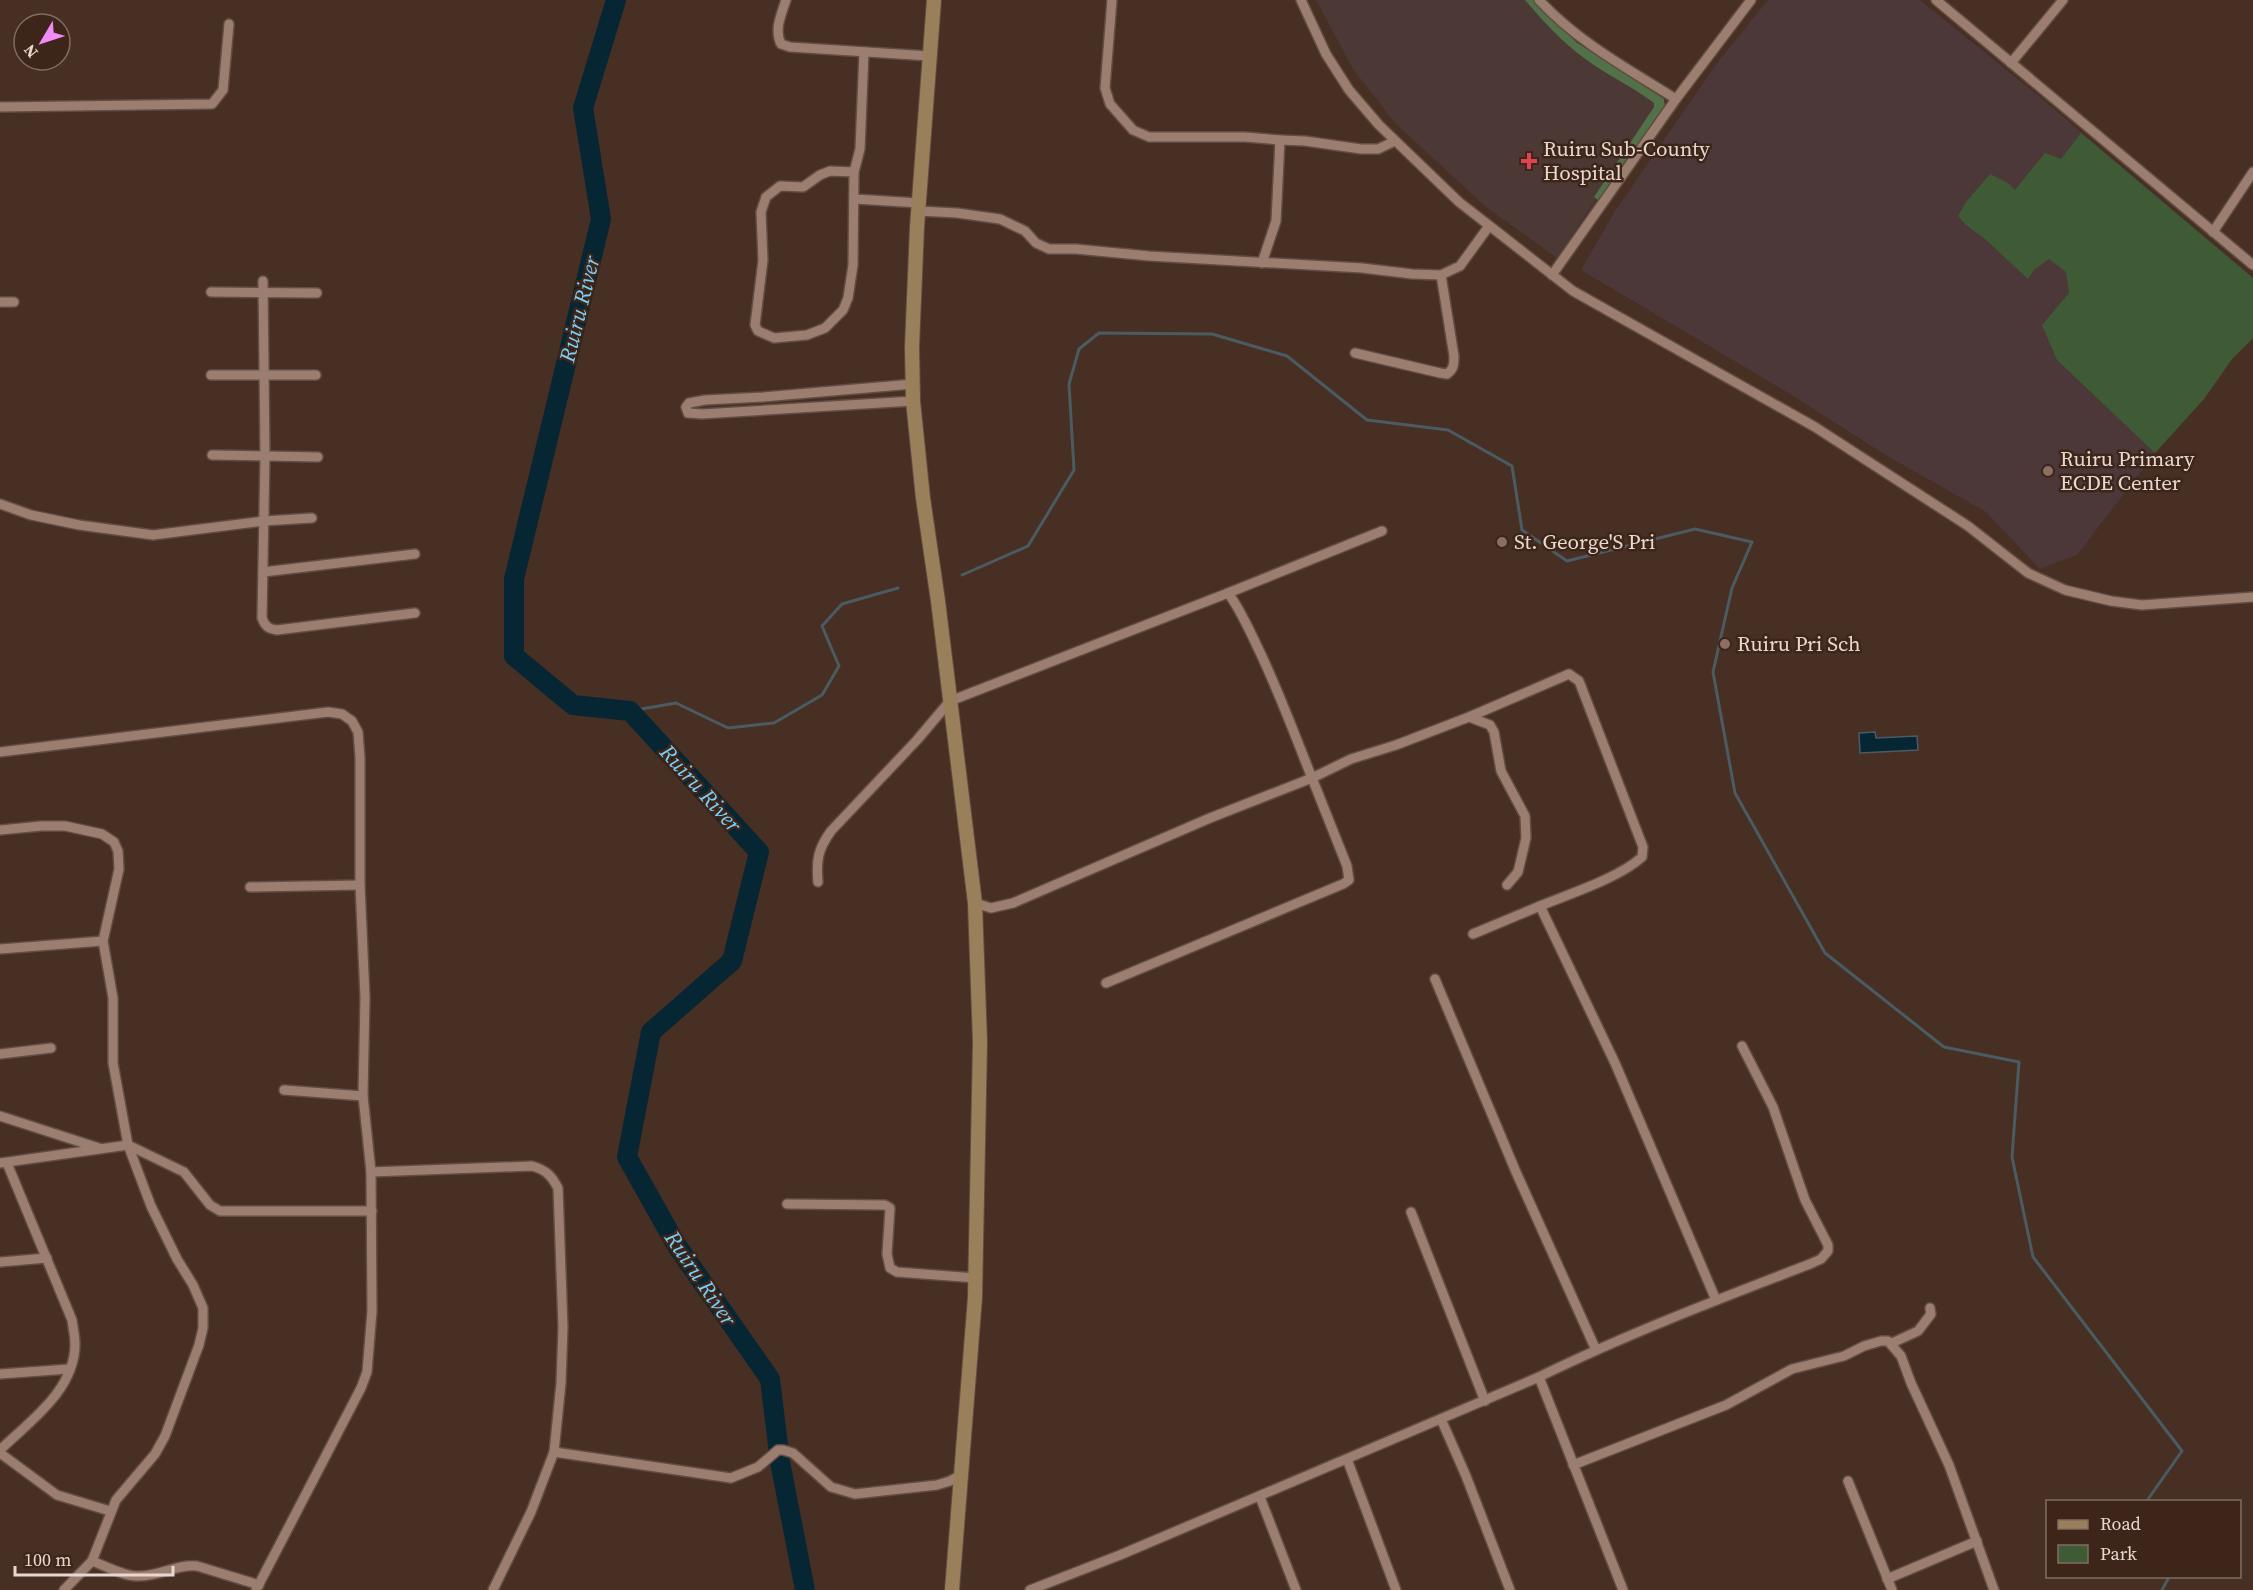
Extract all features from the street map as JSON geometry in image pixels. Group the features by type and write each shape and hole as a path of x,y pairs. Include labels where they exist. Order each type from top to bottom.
{"main road":[{"path":"933,0 912,347 913,401 923,498 975,903 980,1042 976,1278 952,1590"}],"street":[{"path":"786,0 777,30 777,37 781,44 790,47 930,56"},
{"path":"1112,0 1105,88 1110,104 1133,130 1149,137 1245,137 1305,141 1361,149 1378,149 1395,141"},
{"path":"1301,0 1326,54 1349,90 1422,169 1489,226 1552,275 1598,306 1815,427 1968,526 2028,573 2044,582 2065,590 2127,604 2253,597"},
{"path":"1539,0 1556,18 1592,46 1676,99"},
{"path":"1552,275 1676,99 1751,0"},
{"path":"1936,0 2253,265"},
{"path":"2011,63 2063,0"},
{"path":"0,107 212,104 223,90 229,24"},
{"path":"854,171 830,171 803,187 780,186 766,197 761,212 763,260 755,325 758,331 774,338 807,335 825,328 843,310 851,284 854,171 860,149 864,52"},
{"path":"1262,263 1276,221 1280,140"},
{"path":"2213,232 2253,172"},
{"path":"855,199 1000,219 1025,231 1036,243 1049,249 1362,268 1412,274 1441,275 1460,266 1489,226"},
{"path":"1355,353 1440,373 1451,372 1454,368 1454,356 1441,275"},
{"path":"263,281 265,456 262,618 269,629 415,613"},
{"path":"211,292 317,293"},
{"path":"0,302 14,302"},
{"path":"211,375 316,375"},
{"path":"913,384 763,398 705,400 691,402 686,407 688,413 694,414 913,401"},
{"path":"855,389 856,404"},
{"path":"212,456 318,457"},
{"path":"0,504 31,515 79,525 153,535 264,521 312,518"},
{"path":"818,882 820,846 831,831 917,740 950,701 1382,531"},
{"path":"263,572 415,554"},
{"path":"1106,983 1126,977 1349,880 1347,866 1287,711 1242,616 1228,593"},
{"path":"975,903 991,908 1013,903 1210,818 1312,778 1351,759 1396,745 1469,717 1569,674 1580,681 1643,847 1642,857 1612,876 1473,934"},
{"path":"0,752 328,712 342,714 352,721 358,732 360,885 365,997 363,1096 372,1211 372,1311 367,1372 353,1407 258,1588 197,1566 187,1565 135,1576 92,1561"},
{"path":"1469,717 1490,725 1494,732 1501,771 1525,816 1526,838 1518,872 1507,885"},
{"path":"0,830 65,826 102,834 114,842 118,851 119,869 103,941 114,998 113,1063 128,1145 151,1206 177,1259 193,1285 202,1308 203,1328 193,1365 165,1436 156,1454 116,1500 92,1561 64,1590"},
{"path":"250,887 360,885"},
{"path":"1540,906 1615,1063 1716,1300"},
{"path":"0,949 103,941"},
{"path":"1435,979 1516,1172 1596,1350"},
{"path":"1030,1590 1260,1497 1485,1401 1596,1350 1821,1258 1828,1251 1828,1245 1805,1200 1773,1107 1742,1046"},
{"path":"0,1054 51,1048"},
{"path":"284,1090 363,1096"},
{"path":"0,1116 101,1149"},
{"path":"110,1511 57,1495 0,1451 50,1402 61,1387 75,1346 72,1320 4,1163 128,1145 184,1172 210,1205 220,1211 372,1211"},
{"path":"370,1172 532,1166 545,1169 552,1176 558,1188 563,1327 561,1383 554,1452 531,1512 493,1590"},
{"path":"787,1204 885,1205 890,1208 887,1254 890,1268 897,1272 976,1278"},
{"path":"1411,1212 1485,1401"},
{"path":"0,1262 47,1258"},
{"path":"1573,1465 1726,1405 1792,1369 1844,1356 1881,1341 1892,1343 1918,1331 1931,1314 1930,1308"},
{"path":"1892,1343 1901,1356 1948,1466 1994,1590"},
{"path":"0,1374 69,1369"},
{"path":"1539,1377 1623,1590"},
{"path":"1441,1419 1466,1476 1510,1590"},
{"path":"554,1452 731,1478 758,1467 778,1450 788,1451 831,1487 855,1494 937,1485 961,1475"},
{"path":"1347,1459 1396,1590"},
{"path":"1848,1481 1888,1586 1977,1541"},
{"path":"1260,1497 1296,1590"}],"shaded area":[{"name":"Ruiru Sub-County Hospital","path":"1316,0 1532,0 1572,42 1660,104 1557,258 1486,207 1395,123 1353,69"},
{"path":"1768,0 1920,0 2041,98 2253,278 2253,338 2232,359 2204,399 2155,453 2077,555 2040,569 1986,512 1884,454 1790,394 1581,270 1615,211 1717,63"}],"green space":[{"path":"1525,0 1535,0 1576,42 1664,99 1665,106 1661,114 1598,200 1594,197 1654,107 1654,103 1576,52"},
{"path":"2081,133 2253,278 2253,338 2232,359 2204,399 2155,453 2057,360 2042,325 2069,293 2066,272 2049,259 2034,270 2028,279 1958,216 1966,202 1990,174 2008,183 2015,190 2045,153 2061,159"}],"water":[{"path":"1875,732 1876,738 1917,736 1918,750 1860,753 1859,733"}],"waterway":[{"name":"Ruiru River","path":"616,0 583,108 601,219 514,579 514,656 573,705 630,711 759,852 732,961 651,1032 627,1157 677,1246 770,1379 780,1462 805,1590"},
{"path":"962,575 1028,546 1074,470 1069,384 1079,349 1099,333 1212,334 1287,356 1367,420 1448,430 1512,466 1522,530 1567,561 1695,529 1752,542 1732,588 1713,672 1735,793 1825,953 1944,1047 2019,1062 2012,1157 2033,1257 2182,1451 2147,1500"},
{"path":"630,711 676,703 728,728 774,723 822,695 839,666 822,626 842,604 898,588"},
{"path":"2162,1590 2168,1578"}],"place":[{"name":"Ruiru Sub-County Hospital","path":"1529,161"},
{"name":"Ruiru Primary ECDE Center","path":"2048,471"},
{"name":"St. George'S Pri","path":"1502,542"},
{"name":"Ruiru Pri Sch","path":"1725,644"}]}
